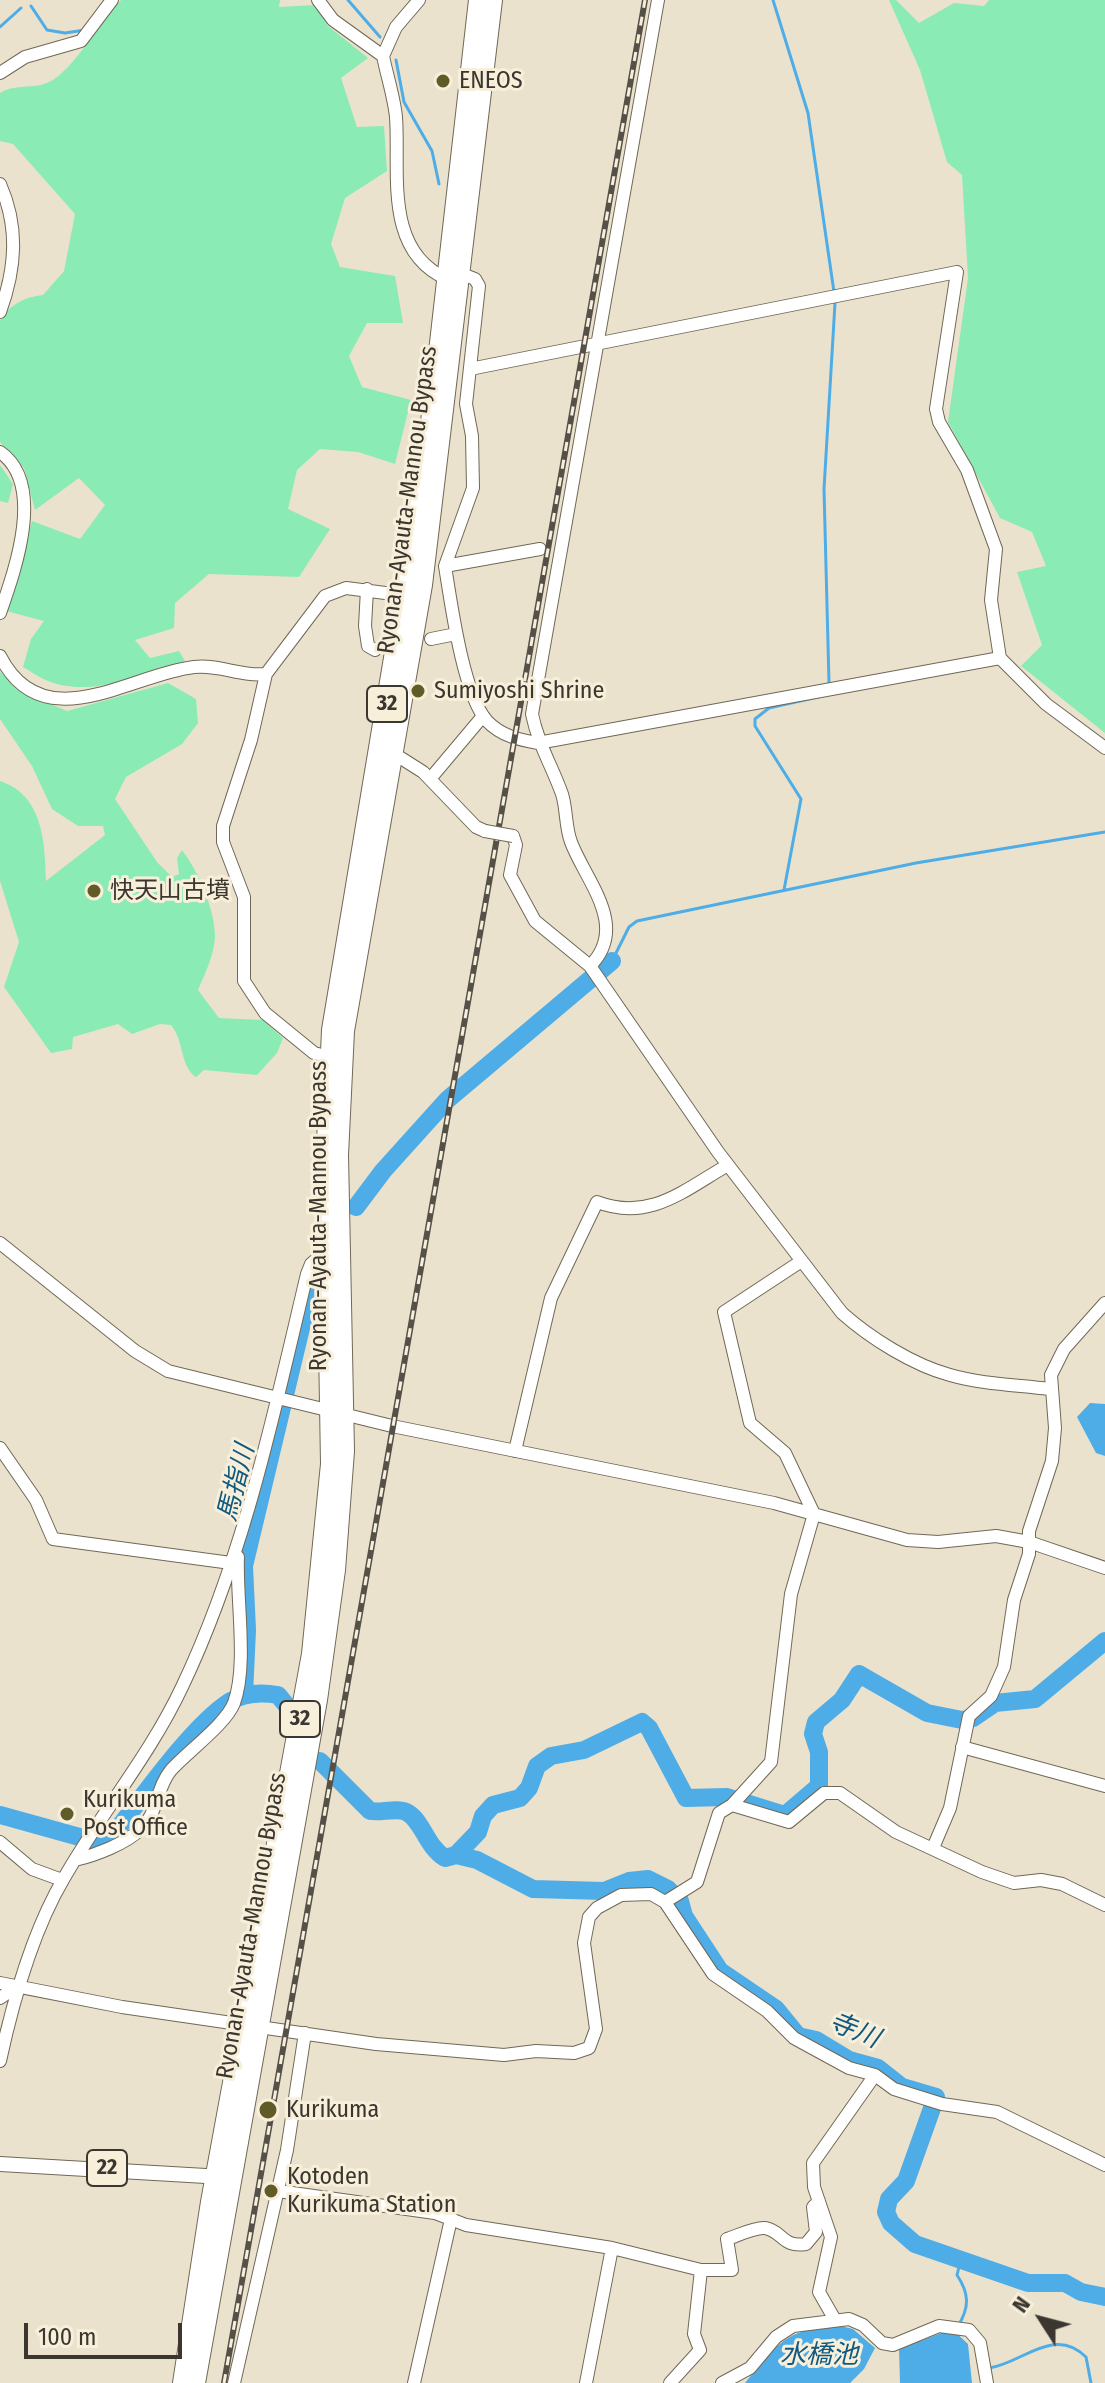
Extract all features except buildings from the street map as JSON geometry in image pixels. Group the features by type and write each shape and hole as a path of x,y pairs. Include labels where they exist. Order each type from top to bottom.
{"highway":[{"name":"Ryonan-Ayauta-Mannou Bypass","path":"454,277 478,0"},
{"name":"Ryonan-Ayauta-Mannou Bypass","path":"182,2383 328,1638 339,1540 339,1155 336,1059 393,753 493,0"},
{"name":"Ryonan-Ayauta-Mannou Bypass","path":"337,1412 326,1251 325,1165 336,1059 340,970 413,596"},
{"name":"Ryonan-Ayauta-Mannou Bypass","path":"196,2383 223,2177"}],"main road":[{"name":"22","path":"0,2164 223,2177"}],"street":[{"path":"0,73 25,57 81,41 112,0"},
{"path":"318,0 333,20 383,56"},
{"path":"419,0 396,27 383,56 396,117 394,174 401,221 423,261 454,277 475,279 479,286 466,404 472,436 473,488 445,566 456,634 483,716 515,739 538,743 1000,658"},
{"path":"593,971 606,918 596,887 572,845 564,821 563,799 538,743 532,714 658,0"},
{"path":"0,184 10,209 15,245 0,312"},
{"path":"470,369 598,346 957,272 936,409 939,422 967,470 996,549 991,600 992,626 1000,658 1046,704 1105,748"},
{"path":"0,613 12,580 25,519 18,472 3,459"},
{"path":"445,566 540,549"},
{"path":"336,1059 314,1053 252,999 244,981 244,897 223,842 223,826 251,740 266,674 325,596 346,588 413,596"},
{"path":"367,589 365,626 368,646 375,650"},
{"path":"431,639 456,634"},
{"path":"0,656 12,674 30,689 79,699 111,694 190,667 210,666 255,675 266,674"},
{"path":"430,779 483,716"},
{"path":"393,753 403,756 430,779 476,827 513,836 516,845 510,875 535,921 593,971 728,1165 800,1262 855,1325 952,1376 1049,1389"},
{"path":"515,1451 551,1298 597,1202 612,1208 650,1209 728,1165"},
{"path":"0,1243 152,1362 168,1371 337,1412 814,1514 922,1542 996,1536 1029,1542 1105,1568"},
{"path":"0,2061 17,1989 62,1880 153,1741 182,1688 238,1543 282,1398 307,1274 311,1264 326,1251"},
{"path":"0,1983 17,1989 376,2044 504,2055 583,2052 594,2041 596,2029 584,1943 589,1917 597,1908 621,1895 651,1894 672,1898 697,1882 719,1813 771,1762 791,1594 814,1514 785,1453 750,1423 737,1353 723,1318 724,1312 800,1262"},
{"path":"933,1848 950,1808 968,1719 999,1684 1014,1600 1029,1554 1029,1531 1052,1461 1055,1428 1049,1389 1055,1362 1105,1303"},
{"path":"0,1448 36,1500 53,1539 231,1563"},
{"path":"75,1860 90,1857 140,1831 152,1816 161,1785 170,1772 235,1700 242,1623 237,1584 238,1543"},
{"path":"962,1747 1105,1786"},
{"path":"735,1800 789,1822 824,1793 840,1793 896,1832 1014,1883 1041,1880 1062,1884 1105,1905"},
{"path":"0,1842 32,1869 62,1880"},
{"path":"672,1898 723,1984 767,2011 794,2038 849,2068 875,2075 894,2089 934,2102 997,2112 1105,2165"},
{"path":"0,1998 17,1989"},
{"path":"234,2383 278,2191 305,2033"},
{"path":"835,2320 819,2292 831,2237 812,2177 816,2154 875,2075"},
{"path":"278,2191 435,2213 466,2225 612,2248 701,2270 732,2270 727,2239 760,2228 771,2231 787,2244 806,2244 816,2232 813,2207 819,2201"},
{"path":"414,2383 451,2219"},
{"path":"586,2383 612,2248"},
{"path":"670,2383 700,2350 694,2334 701,2270"},
{"path":"737,2383 784,2330 835,2320 856,2321 882,2343 893,2345 939,2326 959,2327 980,2343 987,2383"},
{"path":"722,2383 750,2368"}],"green space":[{"path":"121,0 280,0 279,7 315,5 328,26 368,58 341,78 357,127 384,126 387,171 345,198 331,244 340,267 395,276 403,323 367,323 349,356 362,387 411,400 395,464 358,452 320,449 297,470 288,509 330,529 299,577 209,574 175,603 174,628 135,640 150,658 179,651 185,661 122,682 73,687 48,681 23,667 31,639 44,621 6,611 32,521 80,539 105,505 79,478 35,510 24,468 0,442 0,321 18,302 43,295 64,271 75,214 13,144 0,141 0,93 12,88 43,84 58,76 77,57"},
{"path":"889,0 896,0 919,23 954,3 984,6 989,0 1105,0 1105,733 1021,666 1042,645 1017,572 1046,566 1032,532 1000,518 948,422 968,278 962,175 947,162 920,70"},
{"path":"0,465 13,484 8,503 0,501"},
{"path":"0,672 30,695 67,711 168,683 196,699 198,723 182,744 126,777 115,799 157,862 172,877 179,874 177,858 182,850 204,891 215,937 198,990 219,1018 263,1020 283,1038 277,1053 257,1075 204,1070 196,1077 187,1067 171,1025 160,1024 132,1034 118,1024 73,1037 72,1049 51,1053 4,987 19,942 0,881 0,781 25,797 39,822 46,881 105,835 103,826 78,826 52,809 32,766 0,719"}],"water":[{"path":"1090,1403 1105,1404 1105,1456 1096,1453 1077,1417"},
{"name":"水橋池","path":"841,2326 853,2329 875,2348 864,2369 850,2383 745,2383 785,2340 807,2330"},
{"name":"水橋池","path":"952,2329 968,2344 972,2383 900,2383 899,2349"}],"waterway":[{"path":"348,0 380,37"},
{"path":"773,0 808,113 834,292"},
{"path":"31,6 47,30 65,33 85,30"},
{"path":"0,27 21,8"},
{"path":"396,60 404,102 432,151 439,184"},
{"path":"829,683 824,489 835,303"},
{"path":"784,890 801,799 755,726 755,719 769,708 822,696"},
{"path":"612,961 629,927 637,921 916,863 1105,832"},
{"name":"馬指川","path":"356,1207 383,1171 447,1100 612,961"},
{"name":"馬指川","path":"244,1695 247,1630 244,1566 302,1324 315,1289"},
{"path":"320,1761 370,1811 400,1810 408,1813 445,1858 456,1855 478,1832 483,1816 493,1805 520,1798 529,1788 537,1766 551,1756 584,1750 642,1722 649,1728 686,1798 727,1797 785,1815 819,1786 819,1752 813,1734 816,1722 842,1700 859,1674 927,1713 962,1720 973,1718 995,1703 1035,1699 1105,1641"},
{"path":"0,1815 101,1843 113,1835 183,1745 229,1702 247,1695 265,1694 278,1695 287,1706"},
{"name":"寺川","path":"456,1855 477,1860 533,1889 604,1891 629,1881 648,1879 668,1889 680,1901 684,1916 720,1971 776,2009 798,2036 816,2040 849,2060 878,2068 902,2087 936,2097 906,2181 889,2199 886,2212 891,2223 915,2244 1028,2283 1065,2283 1081,2292 1105,2297"},
{"path":"958,2326 965,2313 966,2300 957,2275 961,2259"},
{"path":"989,2368 1050,2345 1062,2345 1074,2348 1086,2357 1091,2383"}],"railway":[{"path":"224,2383 645,0"}],"place":[{"name":"ENEOS","path":"443,81"},
{"name":"Sumiyoshi Shrine","path":"418,691"},
{"name":"快天山古墳","path":"94,891"},
{"name":"Kurikuma Post Office","path":"67,1814"},
{"name":"Kurikuma","path":"268,2110"},
{"name":"Kotoden Kurikuma Station","path":"271,2191"}]}
